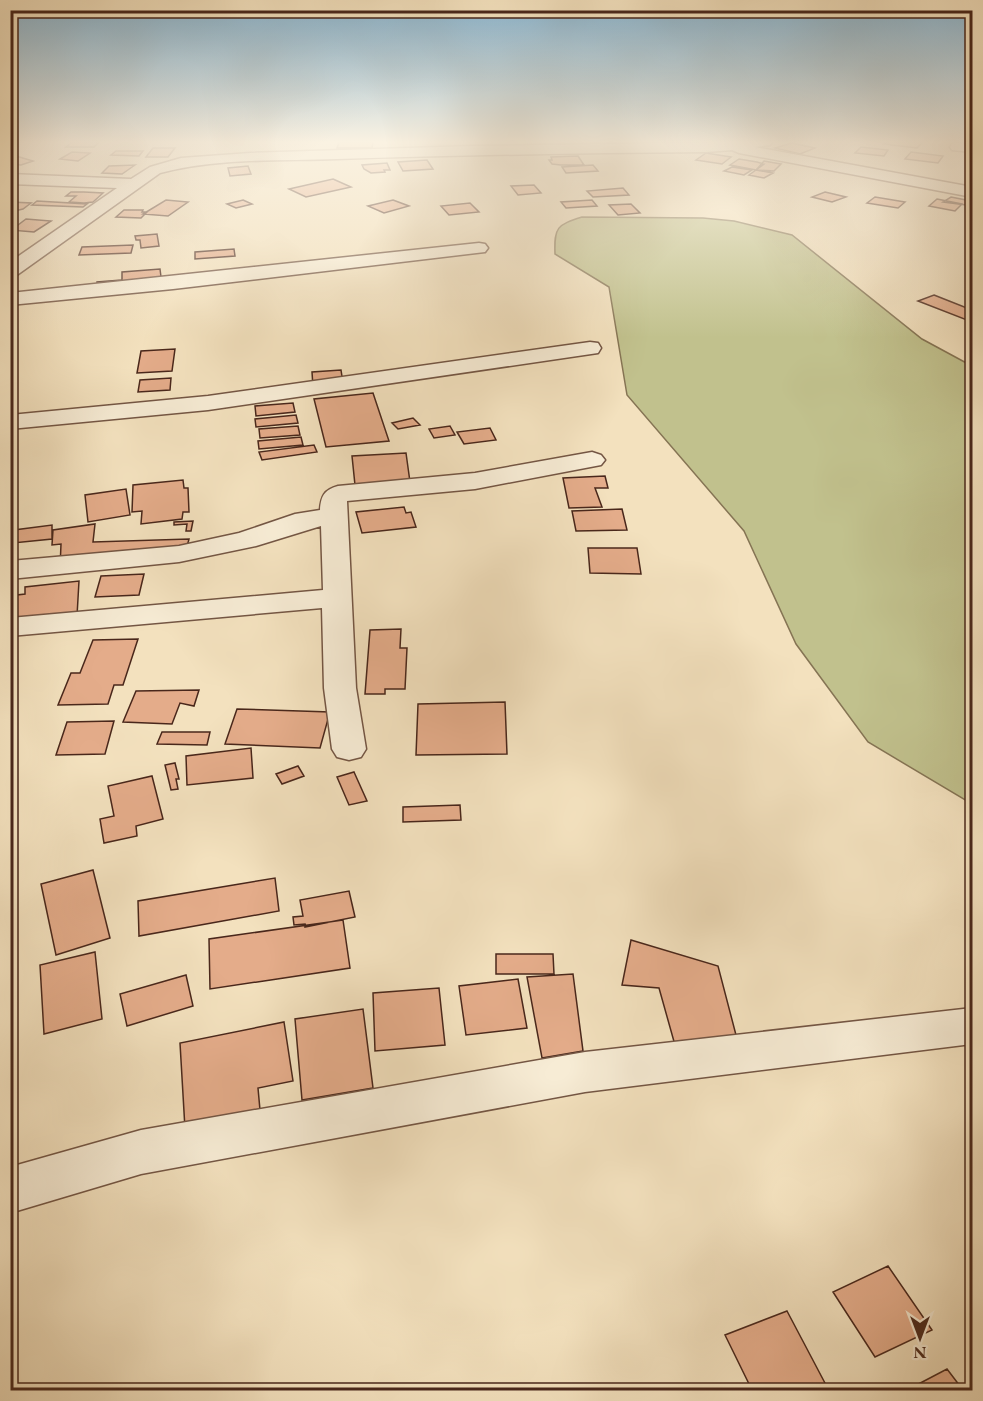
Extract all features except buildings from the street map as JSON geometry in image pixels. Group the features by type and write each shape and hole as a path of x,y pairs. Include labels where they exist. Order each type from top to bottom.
{"street":[{"path":"10,272 103,207"},
{"path":"10,299 479,248"},
{"path":"10,422 208,403 590,348"},
{"path":"349,749 340,688 337,598 339,577 333,516 334,498 338,494 476,481 592,460"},
{"path":"10,570 179,554 246,540 305,520 333,516"},
{"path":"10,627 337,598"},
{"path":"10,1190 141,1152 585,1072 972,1026"}],"green space":[{"path":"582,217 703,218 734,221 792,235 922,339 972,366 972,804 868,742 796,644 744,531 627,395 609,287 555,254 555,238 559,228 567,222"}]}
